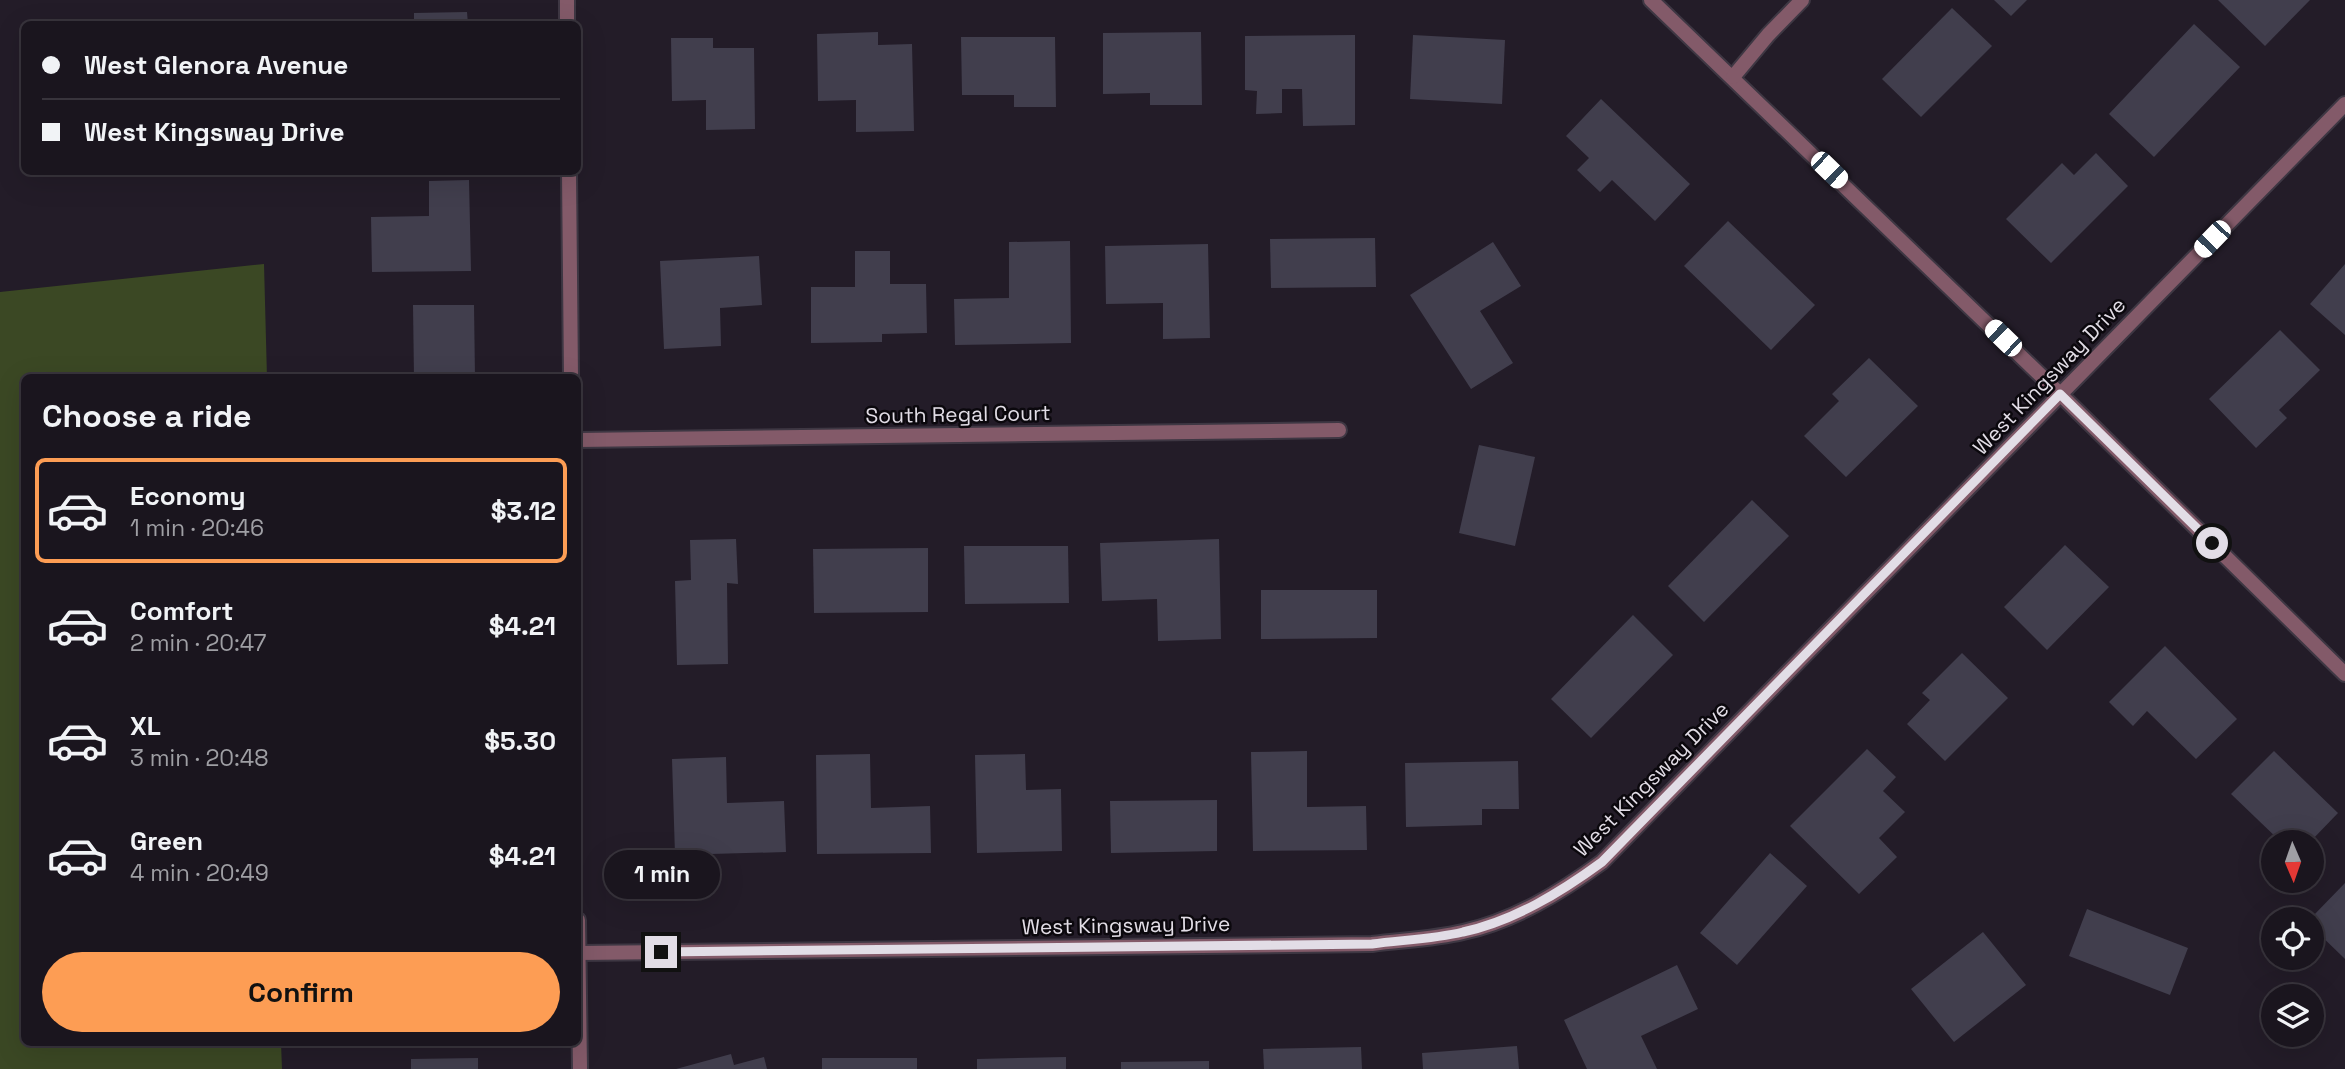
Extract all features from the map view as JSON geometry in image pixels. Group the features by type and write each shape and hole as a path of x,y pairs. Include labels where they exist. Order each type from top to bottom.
{"street":[{"path":"567,0 567,21"},
{"path":"1651,0 2060,394 2345,674"},
{"path":"1733,77 1802,0"},
{"name":"West Kingsway Drive","path":"581,953 1372,944 1464,932 1521,912 1567,887 1602,862 2345,104"},
{"path":"569,175 571,374"},
{"name":"South Regal Court","path":"581,440 1339,429"},
{"path":"580,1046 580,1069"}],"green space":[{"path":"264,264 267,374 21,374 21,1046 281,1046 282,1069 0,1069 0,292"}],"building":[{"path":"1994,0 2027,0 2011,16"},
{"path":"2218,0 2310,0 2265,46"},
{"path":"1952,8 1992,46 1921,117 1882,79"},
{"path":"467,12 468,21 414,21 414,13"},
{"path":"2194,24 2240,67 2154,157 2109,114"},
{"path":"878,32 878,45 912,44 914,131 856,132 856,100 818,101 817,34"},
{"path":"1201,32 1202,105 1150,105 1150,93 1103,94 1103,33"},
{"path":"1355,35 1355,125 1303,126 1302,89 1282,89 1282,113 1256,114 1257,91 1245,90 1245,36"},
{"path":"1413,35 1505,40 1502,104 1410,99"},
{"path":"961,37 1055,37 1056,107 1014,107 1014,95 962,95"},
{"path":"671,38 713,38 713,48 754,48 755,129 706,130 706,100 672,101"},
{"path":"1601,99 1690,184 1655,221 1612,180 1600,192 1577,170 1589,158 1566,136"},
{"path":"2096,153 2128,186 2051,263 2006,219 2062,163 2074,175"},
{"path":"469,180 471,271 372,272 371,217 429,216 429,181"},
{"path":"1728,221 1815,305 1771,350 1684,266"},
{"path":"1375,238 1376,287 1271,288 1270,239"},
{"path":"1070,241 1071,343 955,345 954,299 1009,298 1009,242"},
{"path":"1493,242 1521,286 1480,311 1513,363 1471,389 1410,295"},
{"path":"1208,244 1210,338 1163,339 1163,303 1106,304 1105,246"},
{"path":"855,251 890,251 890,284 926,284 927,333 882,334 882,342 811,343 811,287 855,287"},
{"path":"759,256 762,305 720,308 721,346 664,349 660,261"},
{"path":"2345,264 2345,335 2310,304"},
{"path":"413,305 474,305 475,374 414,374"},
{"path":"2280,330 2320,370 2279,410 2287,418 2256,448 2209,399"},
{"path":"1869,358 1918,406 1846,477 1804,436 1839,401 1832,394"},
{"path":"1479,445 1535,457 1515,546 1459,533"},
{"path":"1752,500 1789,536 1704,622 1668,586"},
{"path":"736,539 738,584 727,583 728,664 677,665 675,581 691,580 690,540"},
{"path":"1219,539 1221,639 1158,641 1157,599 1102,601 1100,543"},
{"path":"2065,545 2109,587 2047,650 2004,607"},
{"path":"964,546 1068,546 1069,603 965,604"},
{"path":"928,548 928,612 814,613 813,549"},
{"path":"1261,590 1377,590 1377,638 1261,639"},
{"path":"1633,615 1673,655 1591,738 1551,699"},
{"path":"2165,646 2237,719 2196,759 2147,711 2133,726 2109,702"},
{"path":"1962,653 2008,698 1945,761 1907,724 1930,700 1922,693"},
{"path":"1867,749 1896,777 1883,791 1905,812 1879,838 1897,857 1859,894 1790,826"},
{"path":"1307,751 1307,807 1366,806 1367,850 1253,851 1251,752"},
{"path":"2274,751 2338,813 2322,830 2268,830 2231,794"},
{"path":"870,754 871,808 930,806 931,853 817,854 816,755"},
{"path":"1025,754 1026,790 1061,789 1062,851 977,853 975,755"},
{"path":"726,757 727,803 784,801 786,852 675,855 672,759"},
{"path":"1518,761 1519,809 1482,809 1482,825 1406,827 1405,763"},
{"path":"1217,800 1217,851 1111,853 1110,801"},
{"path":"1770,853 1807,886 1737,965 1700,933"},
{"path":"2345,883 2345,959 2324,939 2324,907 2322,907"},
{"path":"2087,909 2188,948 2170,995 2069,956"},
{"path":"1983,932 2026,985 1954,1042 1911,989"},
{"path":"1677,965 1698,1009 1641,1036 1657,1069 1587,1069 1564,1020"},
{"path":"1517,1046 1519,1069 1423,1069 1422,1053"},
{"path":"1361,1047 1362,1069 1264,1069 1263,1049"},
{"path":"731,1054 734,1065 764,1057 767,1069 676,1069"},
{"path":"1066,1057 1066,1069 977,1069 977,1059"},
{"path":"478,1058 478,1069 411,1069 411,1059"},
{"path":"822,1058 917,1058 917,1069 822,1069"},
{"path":"1209,1061 1209,1069 1121,1069 1121,1062"}],"route":[{"path":"661,952 1372,944 1464,932 1521,912 1567,887 1602,862 2060,394 2212,543"}]}
